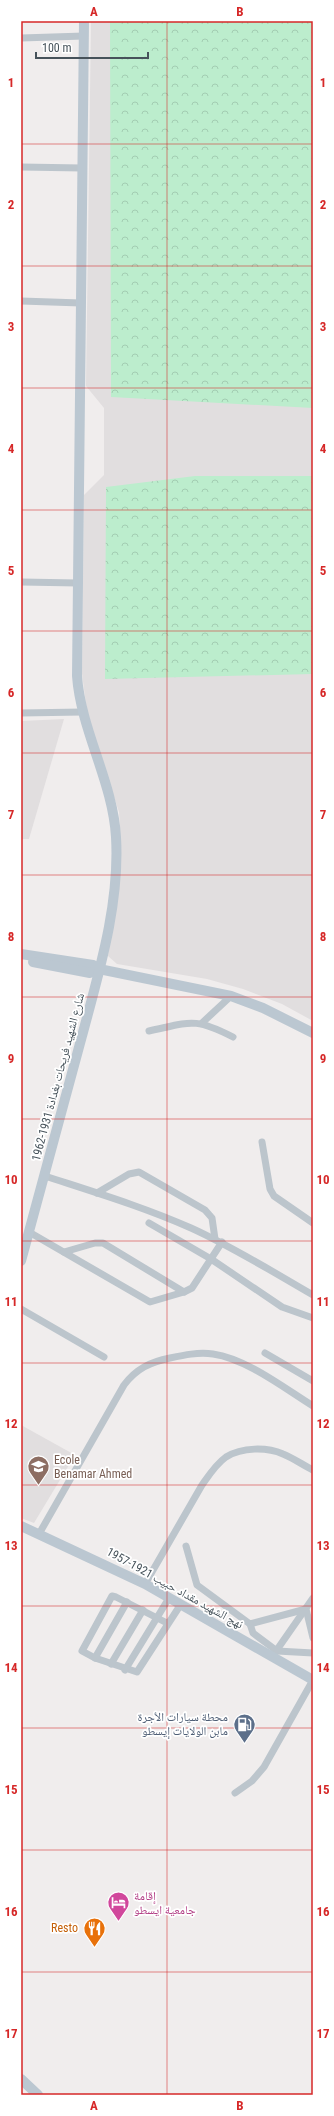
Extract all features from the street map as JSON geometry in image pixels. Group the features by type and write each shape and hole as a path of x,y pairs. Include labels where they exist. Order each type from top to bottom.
{"main road":[{"name":"شارع الشهيد فريحات بغدادة 1931-1962","path":"21,1261 100,969 110,914 116,858 116,837 110,802 82,712 77,676 84,21"},
{"path":"21,954 87,963 100,969 231,996 263,1008 313,1033"},
{"path":"21,960 90,973 100,969"},
{"name":"نهج الشهيد مقداد حبيب 1921-1957","path":"21,1526 145,1584 274,1654 313,1680"},
{"path":"21,2079 38,2095"}],"street":[{"path":"21,38 84,36"},
{"path":"21,167 82,168"},
{"path":"21,301 81,303"},
{"path":"21,582 78,583"},
{"path":"21,713 82,712"},
{"path":"202,1023 231,996"},
{"path":"149,1031 187,1022 202,1023 233,1037"},
{"path":"262,1142 270,1189 274,1196 313,1223"},
{"path":"29,1232 146,1301 154,1301 192,1288 211,1259 219,1241 212,1218 205,1210 139,1172 129,1174 97,1193"},
{"path":"45,1176 169,1218 219,1241 313,1295"},
{"path":"149,1223 211,1259 282,1307 313,1318"},
{"path":"64,1252 94,1242 103,1243 184,1292"},
{"path":"21,1309 104,1358"},
{"path":"265,1353 313,1382"},
{"path":"39,1534 124,1385 131,1375 145,1366 182,1356 213,1354 240,1363 313,1406"},
{"path":"145,1584 202,1485 212,1470 226,1457 245,1450 265,1450 283,1454 313,1470"},
{"path":"186,1546 197,1586 250,1624 253,1632 274,1654 313,1653"},
{"path":"167,1623 127,1602 112,1596 83,1646 82,1651 85,1654 125,1670 133,1672 140,1670 167,1623 181,1604"},
{"path":"125,1670 169,1598"},
{"path":"274,1654 313,1598"},
{"path":"95,1658 127,1602"},
{"path":"250,1624 306,1609"},
{"path":"306,1609 313,1638"},
{"path":"111,1664 143,1610"},
{"path":"235,1793 252,1781 264,1767 313,1680"}],"shaded area":[{"path":"91,21 313,21 313,1021 282,1004 243,989 207,979 117,964 108,956 120,827 119,812 88,719 82,674 84,495 104,475 104,408 86,386"},
{"path":"64,719 29,839 21,839 21,721"},
{"name":"Ecole Benamar Ahmed","path":"21,1425 75,1455 34,1523 21,1518"}],"green space":[{"path":"110,21 313,21 313,408 111,397"},
{"path":"195,476 313,476 313,674 105,679 106,487"}],"place":[{"name":"Ecole Benamar Ahmed","path":"38,1486"},
{"name":"محطة سيارات الأجرة مابن الولايات إيسطو","path":"244,1744"},
{"name":"إقامة جامعية ايسطو","path":"118,1922"},
{"name":"Resto","path":"94,1948"}]}
